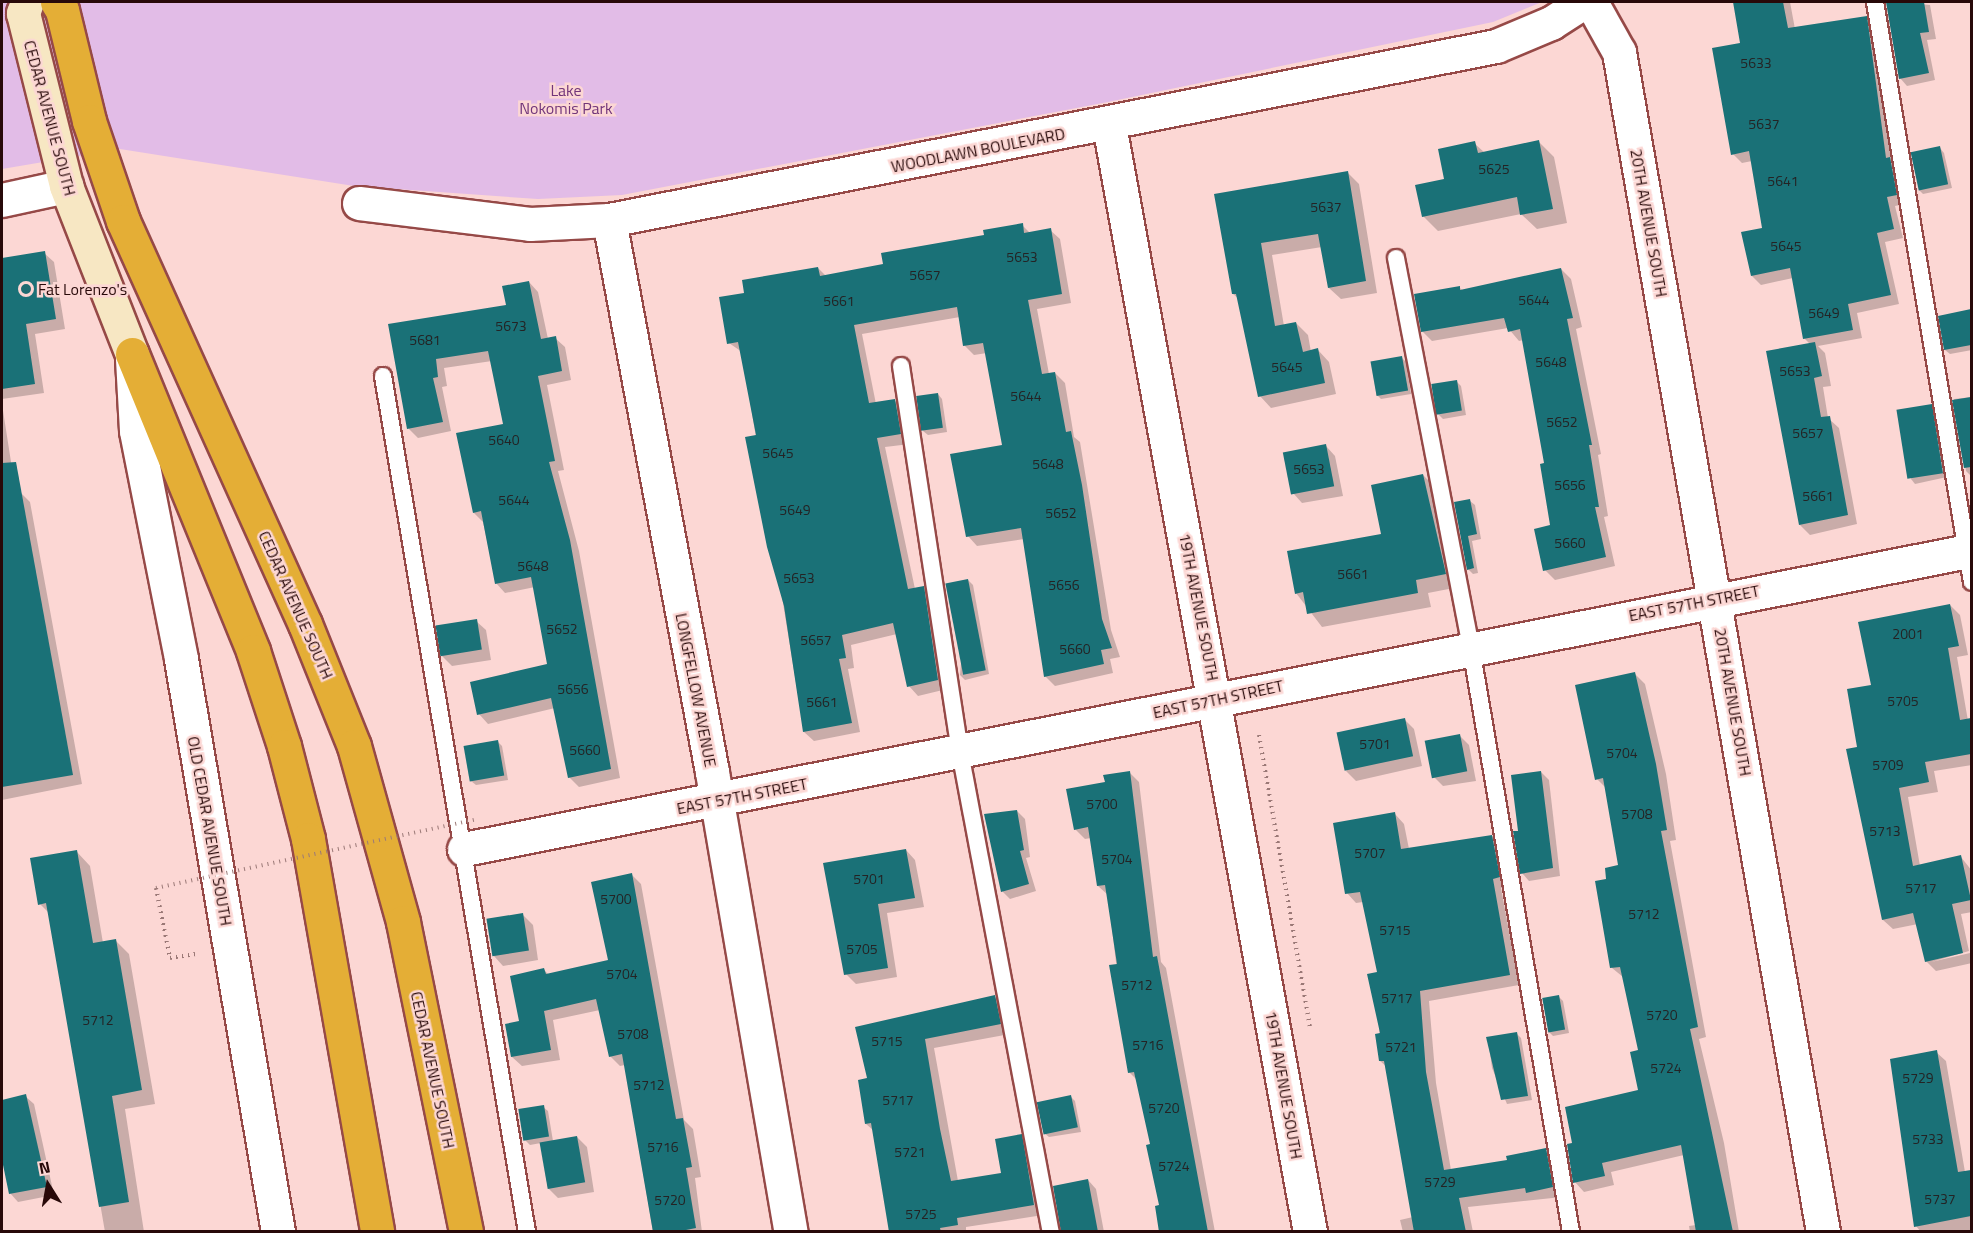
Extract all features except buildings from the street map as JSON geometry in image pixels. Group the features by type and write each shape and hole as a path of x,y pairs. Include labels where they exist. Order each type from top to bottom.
{"highway":[{"name":"CEDAR AVENUE SOUTH","path":"57,2 62,10 89,121 123,221 305,624 354,746 403,922 466,1232"},
{"name":"CEDAR AVENUE SOUTH","path":"132,354 253,651 284,746 308,839 377,1232"},
{"path":"365,1165 369,1232"}],"main road":[{"name":"CEDAR AVENUE SOUTH","path":"27,2 23,13 66,186 132,354"}],"street":[{"name":"WOODLAWN BOULEVARD","path":"359,203 530,224 609,220 1109,125 1496,45 1551,23 1583,2"},
{"name":"20TH AVENUE SOUTH","path":"1591,2 1619,52 1823,1232"},
{"name":"19TH AVENUE SOUTH","path":"1109,125 1216,700 1310,1232"},
{"path":"2,200 66,186"},
{"name":"LONGFELLOW AVENUE","path":"609,220 716,801 791,1232"},
{"name":"OLD CEDAR AVENUE SOUTH","path":"132,354 136,431 181,659 278,1232"},
{"name":"EAST 57TH STREET","path":"469,835 716,801 1715,598 1970,561"}],"lane":[{"path":"1875,2 1970,561"},
{"path":"1396,258 1471,648 1571,1232"},
{"path":"901,366 960,752 1051,1232"},
{"path":"383,376 469,835 527,1232"}],"path":[{"path":"1259,735 1312,1035"},
{"path":"200,953 170,958 156,888 469,835"}],"green space":[{"name":"Lake Nokomis Park","path":"2,2 1542,2 1493,22 1108,102 622,195 538,199 354,186 120,149 2,169"}],"place":[{"name":"Fat Lorenzo's","path":"26,289"}]}
